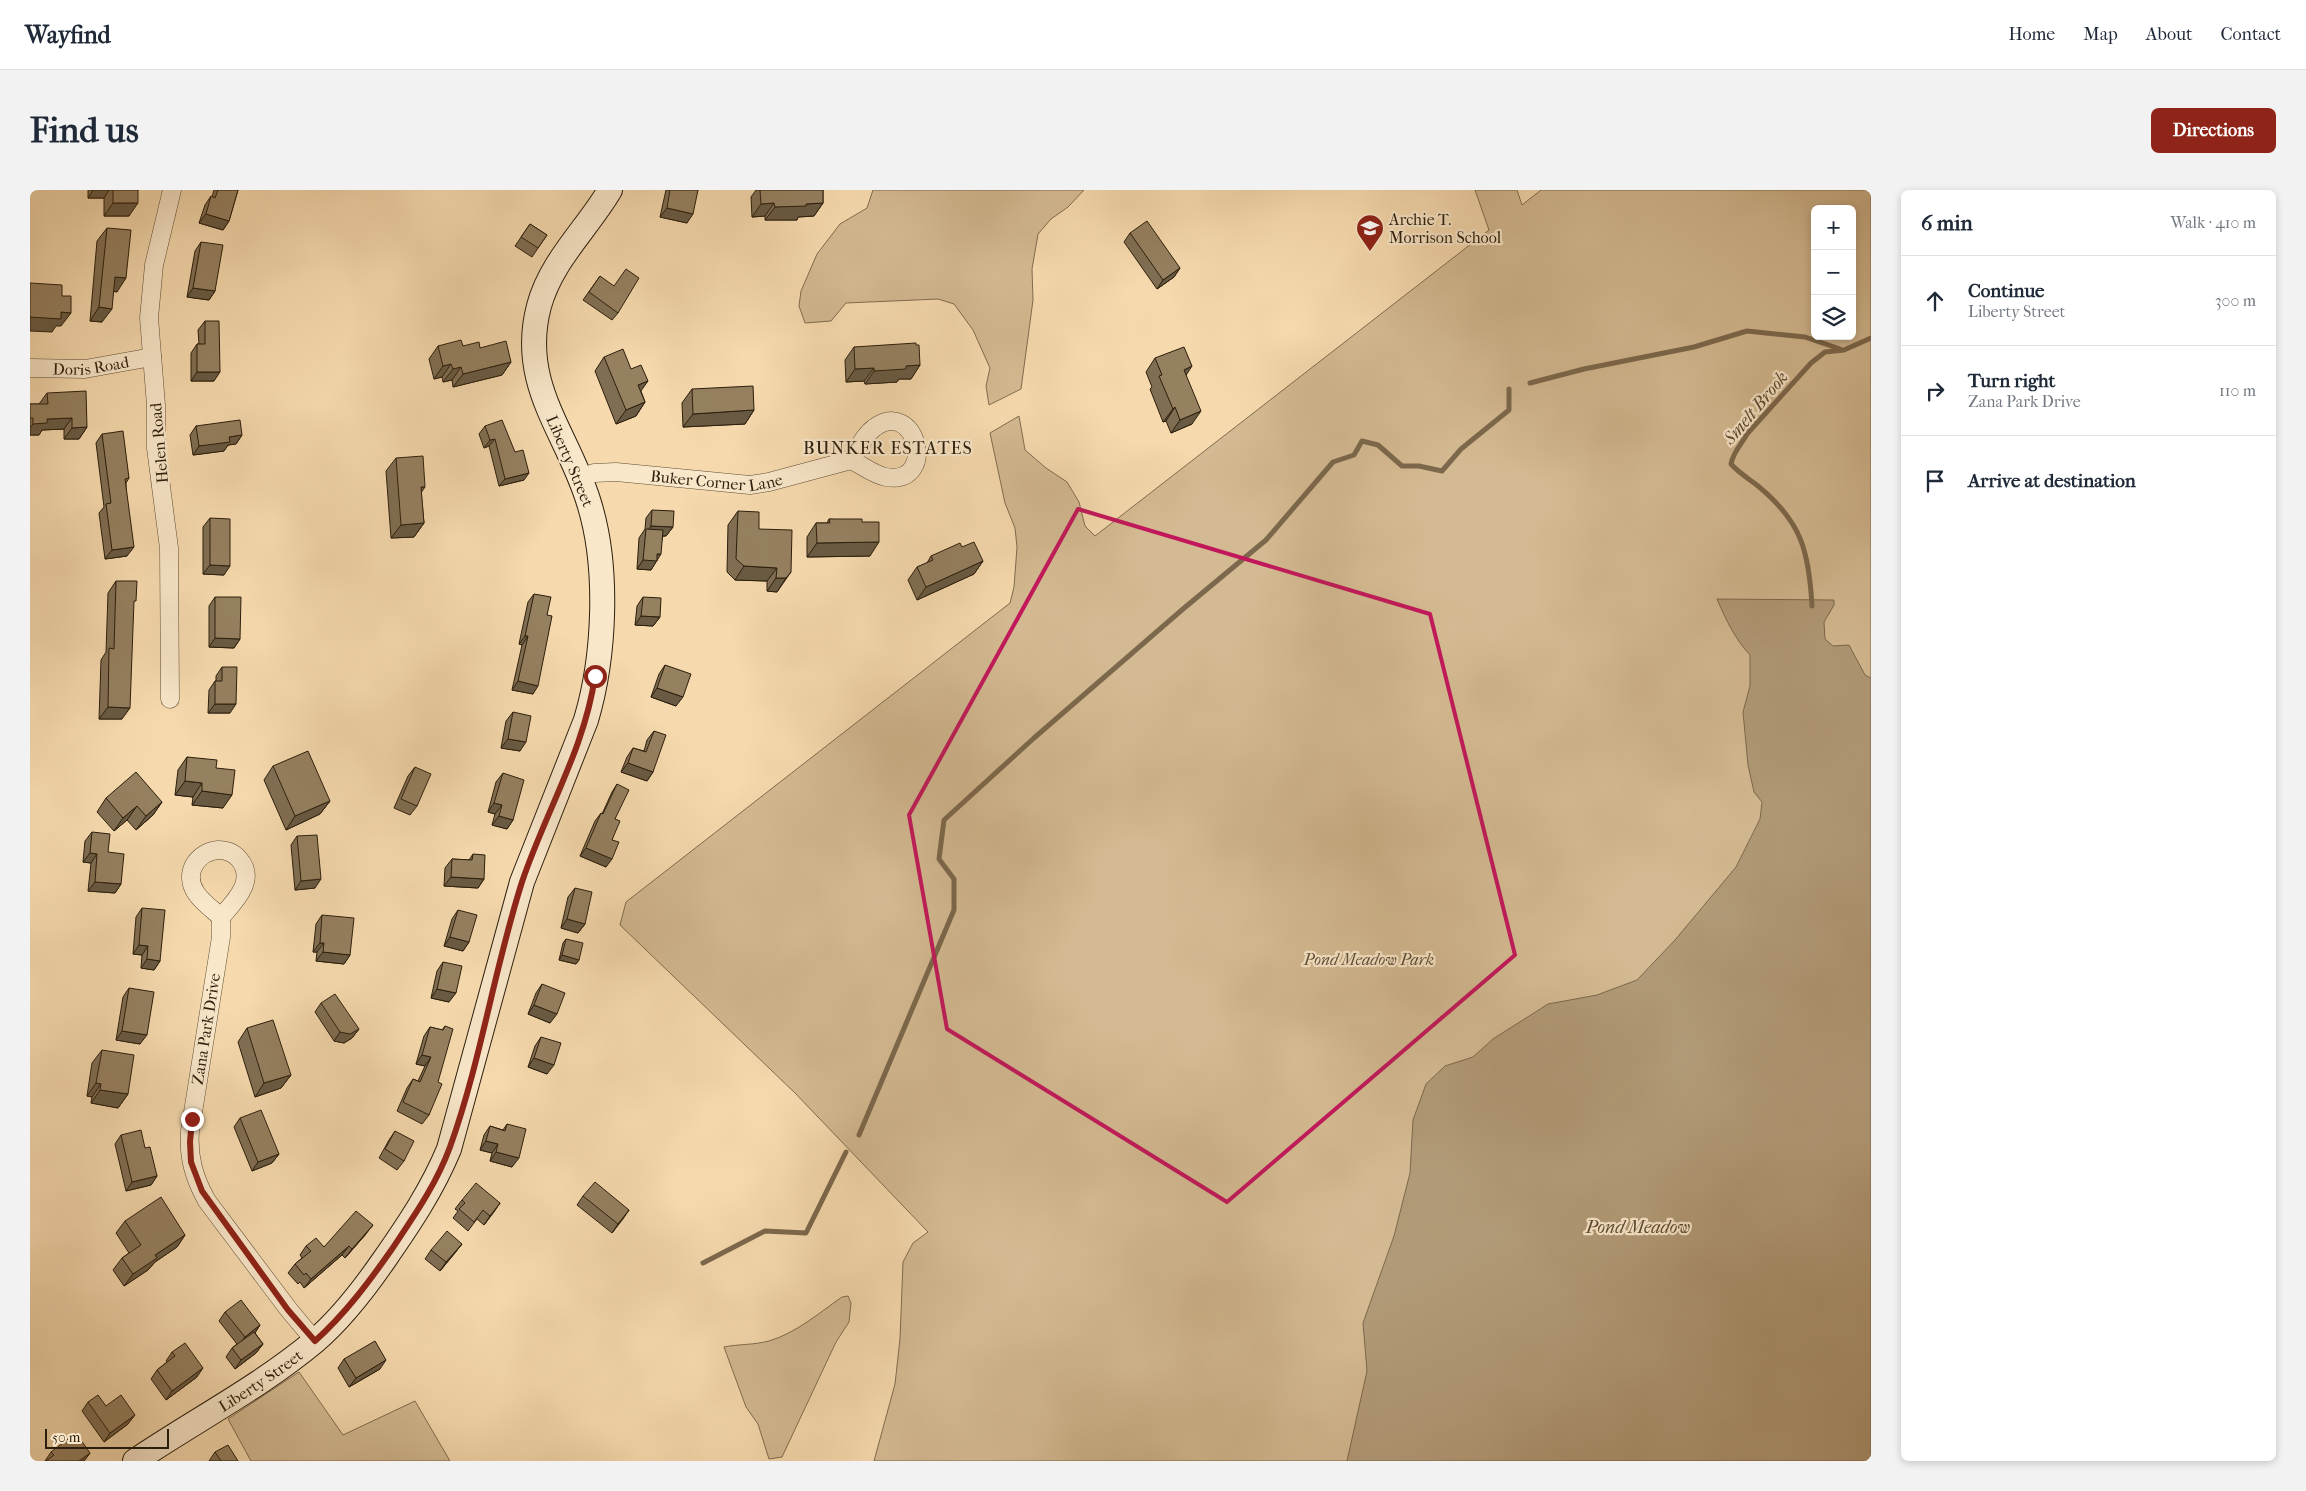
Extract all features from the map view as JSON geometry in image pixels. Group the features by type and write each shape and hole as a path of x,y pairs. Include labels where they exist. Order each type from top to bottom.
{"main road":[{"name":"Liberty Street","path":"135,1461 264,1378 315,1341 340,1317 371,1279 424,1202 443,1164 459,1120 522,882 586,720 593,693 598,658 602,580 596,528 580,478 548,411 539,386 535,329 542,295 554,271 610,190"}],"street":[{"name":"Helen Road","path":"170,699 169,548 156,448 156,405 150,318 153,271 172,190"},
{"name":"Doris Road","path":"30,368 85,369 152,357"},
{"name":"Buker Corner Lane","path":"580,478 594,473 616,472 750,485 770,482 851,460"},
{"name":"Zana Park Drive","path":"222,917 221,936 190,1131 191,1162 197,1182 210,1206 288,1310 315,1341"}],"highlighted area":[{"path":"1078,509 1430,614 1515,955 1227,1202 947,1029 909,815"}],"green space":[{"path":"873,190 1084,190 1068,207 1051,219 1038,234 1032,269 1033,300 1021,389 989,405 986,386 990,368 973,330 954,304 938,299 846,303 831,321 805,323 799,306 801,291 817,254 840,224 867,208"},
{"name":"Pond Meadow Park","path":"1475,190 1517,190 1522,205 1541,190 1871,190 1871,1461 874,1461 895,1384 900,1339 903,1262 913,1243 928,1232 795,1093 620,925 626,902 1010,603 1014,587 1017,547 1015,528 1005,503 990,433 1019,416 1025,450 1046,468 1067,482 1079,502 1085,526 1095,536 1489,230"},
{"path":"848,1296 851,1303 849,1322 836,1342 782,1457 769,1459 758,1424 746,1407 724,1347 769,1341 789,1333 842,1297"},
{"path":"299,1372 343,1435 415,1401 450,1461 251,1461 228,1419"}],"water":[{"name":"Pond Meadow","path":"1717,599 1834,600 1834,605 1824,622 1825,639 1833,646 1849,645 1865,675 1871,678 1871,1461 1347,1461 1367,1371 1363,1323 1394,1236 1410,1173 1413,1120 1426,1084 1445,1066 1473,1057 1493,1039 1548,1004 1597,995 1637,980 1675,940 1736,867 1760,819 1762,802 1754,792 1748,765 1743,712 1750,686 1750,655 1731,629"}],"building":[{"path":"113,190 138,190 138,203 113,203"},
{"path":"218,190 238,190 229,221 206,214 211,196 215,198"},
{"path":"670,190 698,190 693,214 667,208"},
{"path":"760,190 823,190 823,203 806,204 806,206 775,207 774,203 761,204"},
{"path":"1147,221 1180,268 1163,280 1130,233"},
{"path":"530,224 547,235 538,248 521,237"},
{"path":"107,228 131,230 126,278 115,277 112,309 99,307"},
{"path":"201,242 223,245 215,291 193,288"},
{"path":"626,269 639,278 618,313 589,292 600,276 614,286"},
{"path":"30,283 62,285 62,296 71,296 71,313 61,312 61,319 30,317"},
{"path":"205,321 219,321 220,372 197,372 197,344 205,344"},
{"path":"461,340 463,346 479,342 480,348 506,341 511,362 463,374 461,367 453,369 451,364 443,366 438,346"},
{"path":"916,343 916,345 919,345 920,365 906,366 906,369 874,371 874,368 855,369 854,347"},
{"path":"1184,347 1192,366 1184,370 1201,411 1180,420 1175,407 1173,409 1159,376 1162,375 1155,358"},
{"path":"623,349 631,369 641,365 648,381 638,385 645,402 626,410 604,357"},
{"path":"753,386 754,410 693,414 692,389"},
{"path":"86,391 87,427 72,428 72,418 47,419 47,423 33,424 33,418 30,418 30,404 48,404 47,393"},
{"path":"240,420 242,435 229,437 230,442 199,446 196,426"},
{"path":"502,420 515,452 523,450 529,473 505,479 495,439 490,440 485,426"},
{"path":"123,431 129,478 125,479 134,547 112,550 106,504 111,503 102,434"},
{"path":"423,456 425,487 421,487 424,523 401,525 396,458"},
{"path":"652,510 674,511 673,527 651,526"},
{"path":"738,511 759,512 759,529 792,530 791,572 786,578 776,578 777,568 744,566 736,559"},
{"path":"210,518 230,519 230,566 210,565"},
{"path":"829,519 862,519 862,522 879,522 879,542 817,543 816,523 830,523"},
{"path":"646,529 663,530 661,554 657,554 657,561 643,560"},
{"path":"974,542 983,561 926,587 917,567 933,560 931,556 960,543 962,547"},
{"path":"116,581 137,581 136,601 134,601 130,708 108,707 109,648 114,649"},
{"path":"534,594 551,597 547,615 552,616 538,686 518,681 528,636 525,636"},
{"path":"215,597 241,597 240,639 215,638"},
{"path":"643,597 661,598 660,617 641,616"},
{"path":"665,665 691,674 683,697 657,688"},
{"path":"222,667 237,667 236,704 215,704 215,681 222,681"},
{"path":"513,712 531,716 526,742 508,739"},
{"path":"654,731 666,735 653,772 628,763 633,748 646,752"},
{"path":"308,751 330,801 295,816 273,766"},
{"path":"187,757 217,760 216,768 235,770 232,795 202,791 202,783 185,781"},
{"path":"415,767 431,774 417,806 401,799"},
{"path":"136,772 162,802 146,816 137,806 123,818 106,798"},
{"path":"503,773 524,780 513,820 499,816 502,805 494,803"},
{"path":"617,784 629,790 615,819 620,821 612,840 619,842 612,859 586,848 601,813 603,814"},
{"path":"92,832 110,834 108,852 124,854 121,884 95,882 97,854 90,853"},
{"path":"317,835 321,879 301,881 297,836"},
{"path":"473,854 485,855 484,879 451,877 452,859 472,860"},
{"path":"575,888 592,892 585,924 567,919"},
{"path":"142,908 165,910 160,961 147,959 148,946 139,945"},
{"path":"458,910 477,915 469,942 450,937"},
{"path":"322,915 354,918 350,955 323,952 324,943 320,943"},
{"path":"566,939 583,943 579,960 562,955"},
{"path":"443,962 462,966 456,993 437,989"},
{"path":"542,984 565,993 557,1014 534,1005"},
{"path":"129,988 154,992 147,1035 122,1031"},
{"path":"335,994 359,1029 350,1034 340,1032 321,1003"},
{"path":"273,1020 291,1075 264,1083 247,1028"},
{"path":"445,1026 453,1029 438,1082 442,1084 429,1115 403,1102 413,1079 420,1082 431,1057 422,1055 430,1027 443,1030"},
{"path":"541,1037 561,1043 554,1065 534,1058"},
{"path":"102,1050 134,1055 128,1094 100,1090 101,1084 96,1083"},
{"path":"261,1110 279,1154 258,1162 240,1118"},
{"path":"507,1124 526,1129 519,1158 496,1152 498,1144 486,1141 490,1126 505,1131"},
{"path":"141,1130 145,1148 150,1147 157,1176 132,1182 121,1135"},
{"path":"395,1131 414,1141 404,1161 385,1149"},
{"path":"595,1182 629,1210 618,1224 583,1196"},
{"path":"476,1183 500,1203 490,1216 483,1210 474,1222 459,1209 465,1203 462,1200"},
{"path":"161,1197 185,1235 155,1255 157,1258 133,1274 122,1258 141,1245 125,1221"},
{"path":"356,1211 373,1225 352,1249 349,1246 311,1279 306,1273 304,1275 295,1264 311,1251 306,1246 316,1238 324,1247"},
{"path":"447,1231 462,1244 446,1262 431,1250"},
{"path":"241,1300 260,1325 245,1337 225,1312"},
{"path":"254,1332 263,1344 241,1360 232,1348"},
{"path":"375,1341 386,1360 356,1378 344,1359"},
{"path":"185,1343 203,1368 172,1391 157,1370 175,1356 172,1352"},
{"path":"98,1395 106,1406 121,1395 135,1415 110,1433 88,1402"},
{"path":"76,1433 90,1453 79,1461 46,1461 54,1455 51,1452"},
{"path":"228,1445 238,1461 221,1461 215,1452"}],"waterway":[{"path":"1530,383 1584,369 1694,347 1747,331 1805,337 1840,349"},
{"name":"Smelt Brook","path":"1812,606 1811,587 1805,554 1794,526 1773,499 1731,464 1735,452 1747,434 1811,363 1825,352 1844,350 1871,338"},
{"path":"859,1135 954,910 954,879 939,859 944,820 1034,738 1266,540 1333,462 1354,455 1362,441 1378,445 1402,466 1419,466 1442,471 1461,449 1509,410 1509,389"},
{"path":"703,1263 765,1231 806,1233 846,1152"}],"place":[{"name":"Archie T. Morrison School","path":"1370,252"}],"district":[{"name":"BUNKER ESTATES","path":"888,448"}],"route":[{"path":"192,1119 190,1131 191,1162 197,1182 207,1201 288,1310 315,1341 350,1306 371,1279 424,1202 443,1164 459,1120 522,882 586,720 595,676"}]}
